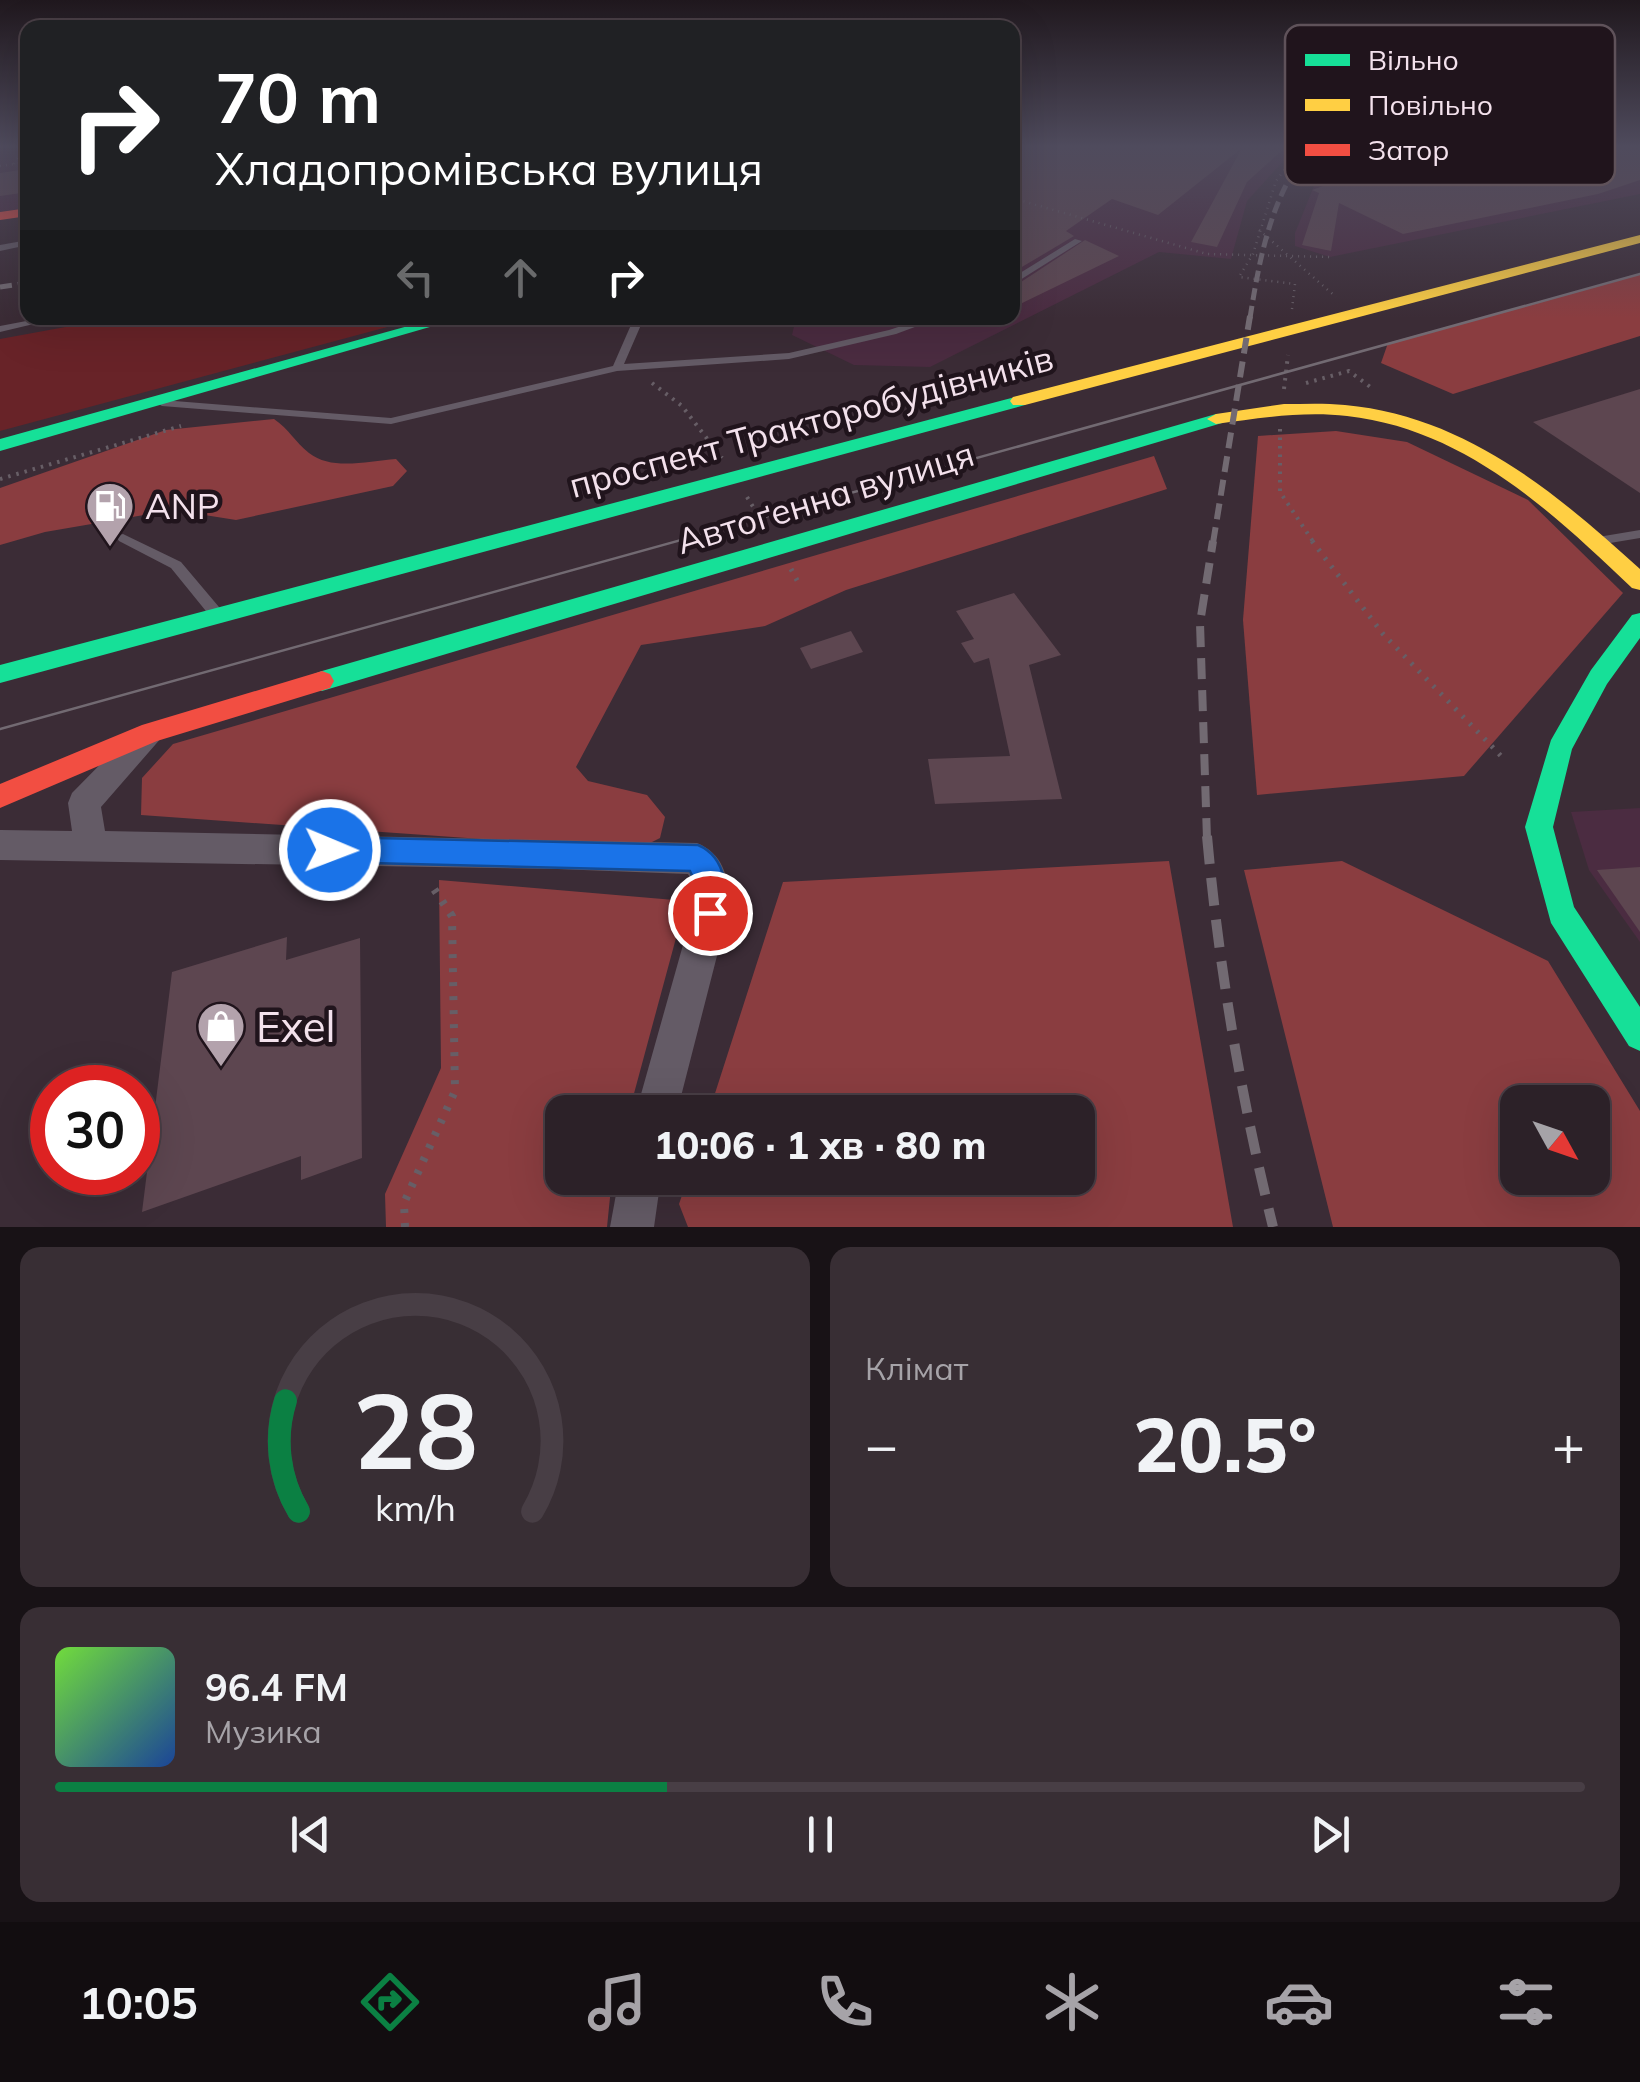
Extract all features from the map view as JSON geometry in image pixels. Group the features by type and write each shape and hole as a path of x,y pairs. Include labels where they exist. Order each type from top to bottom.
{"main road":[{"name":"проспект Тракторобудівників","path":"0,674 734,476 1640,239"},
{"path":"0,445 428,325"},
{"name":"Автоґенна вулиця","path":"0,796 151,732 1204,421 1264,410 1343,408 1382,414 1420,426 1526,484 1598,541 1640,582"},
{"path":"1640,621 1599,676 1560,748 1539,827 1561,912 1640,1035"}],"street":[{"path":"91,845 84,803 151,732"},
{"path":"0,845 698,858 713,884 710,913 662,1095"},
{"path":"632,1227 637,1195"}],"lane":[{"path":"1020,277 1078,242"},
{"path":"617,368 636,325"},
{"path":"152,402 391,421 617,368 789,356 907,325"},
{"path":"1598,541 1640,534"},
{"path":"123,538 176,565 219,618"}],"path":[{"path":"1030,203 1207,254 1330,257"},
{"path":"1268,203 1253,254 1239,278 1295,284"},
{"path":"1259,230 1356,315"},
{"path":"617,368 663,388 715,448"},
{"path":"1284,389 1349,371 1382,396"},
{"path":"0,479 181,426"},
{"path":"1280,426 1280,492 1304,530 1383,634 1504,759"},
{"path":"405,1227 404,1203 455,1091 452,916 410,851"}],"shaded area":[{"path":"0,203 20,203 20,209 0,212"},
{"path":"1020,203 1246,203 1231,259 1159,252 1020,322"},
{"path":"1307,203 1594,203 1330,257 1295,246 1295,233"},
{"path":"1640,274 1640,336 1453,394 1381,363 1388,343"},
{"path":"76,325 395,325 0,431 0,339"},
{"path":"794,325 1014,325 930,367 854,365 792,335"},
{"path":"274,419 318,459 350,464 396,459 407,471 393,486 236,520 173,510 45,532 0,545 0,488 166,430"},
{"path":"1336,431 1407,442 1528,500 1623,593 1464,776 1257,795 1243,620 1258,436"},
{"path":"1154,456 1167,489 846,590 765,626 641,645 576,767 588,781 647,795 665,817 660,838 636,850 141,815 142,778 173,744"},
{"path":"1640,808 1640,942 1589,870 1571,812"},
{"path":"1169,861 1233,1227 688,1227 679,1204 682,1195 1095,1195 1095,1095 714,1095 783,882"},
{"path":"1342,861 1548,961 1640,1111 1640,1227 1333,1227 1244,870"},
{"path":"439,880 686,901 634,1095 545,1095 545,1195 610,1195 607,1227 386,1227 385,1194 441,1068"}],"building":[{"path":"1020,203 1106,203 1066,231 1074,236 1020,268"},
{"path":"1124,203 1173,203 1158,215"},
{"path":"1212,203 1237,203 1217,247 1191,242"},
{"path":"1316,203 1339,203 1331,251 1302,245"},
{"path":"1340,203 1553,203 1403,234"},
{"path":"1085,240 1119,256 1020,304 1020,283"},
{"path":"1640,389 1640,493 1533,422"},
{"path":"1014,593 1061,655 1029,665 1062,799 935,804 928,759 1010,756 989,658 974,663 961,643 974,639 956,611"},
{"path":"851,631 863,652 811,669 800,648"},
{"path":"1640,867 1640,932 1597,870"},
{"name":"Exel","path":"287,937 286,960 360,938 362,1158 301,1180 301,1156 142,1212 144,1195 160,1195 160,1068 172,972"}],"tram line":[{"path":"0,729 1640,274"}],"railway":[{"path":"1250,318 1263,250 1279,203"},
{"path":"0,287 20,284"},
{"path":"1213,543 1250,316"},
{"path":"1207,839 1200,623 1213,541"},
{"path":"1207,836 1232,1033 1273,1227"}],"traffic: fast":[{"path":"0,445 428,325"},
{"path":"0,674 1019,401"},
{"path":"322,681 1216,419"},
{"path":"1640,621 1599,677 1560,748 1539,827 1561,913 1640,1035"}],"traffic: slow":[{"path":"1019,401 1640,239"},
{"path":"1216,419 1284,410 1345,410 1400,420 1450,438 1498,464 1545,497 1640,582"}],"traffic: jam":[{"path":"0,216 20,213"},
{"path":"0,796 151,732 322,681"}],"place":[{"name":"ANP","path":"110,548"},
{"name":"Exel","path":"221,1068"}],"route":[{"path":"330,850 698,858 713,884 710,913"}]}
